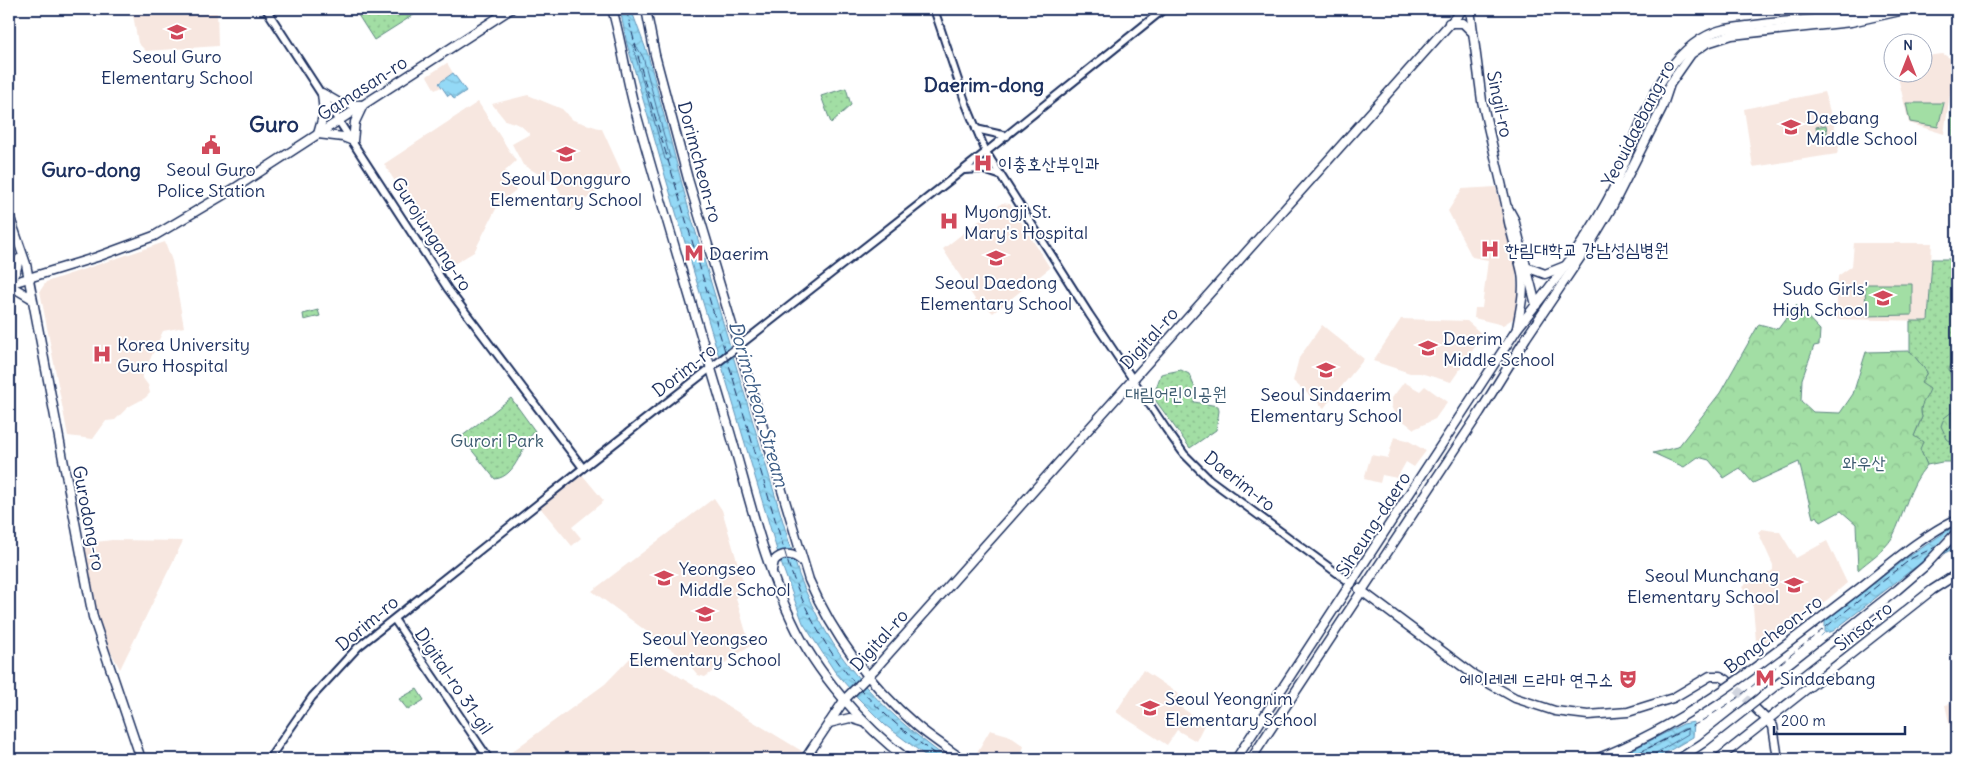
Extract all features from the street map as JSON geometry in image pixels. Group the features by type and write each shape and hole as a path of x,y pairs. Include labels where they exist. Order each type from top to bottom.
{"main road":[{"name":"Gamasan-ro","path":"9,284 97,257 154,236 235,188 510,9"},
{"path":"612,9 634,106 772,569 800,638 847,697 864,722 877,736 907,759"},
{"name":"Dorimcheon-ro","path":"646,9 655,55 736,348 802,561 818,600 832,629 867,677 915,724 964,759"},
{"name":"Digital-ro","path":"805,759 847,697 867,677 1463,9"},
{"name":"Singil-ro","path":"1470,9 1482,101 1506,204 1508,221 1522,274 1522,302 1517,329"},
{"name":"Yeouidaebang-ro","path":"1536,305 1569,264 1619,179 1649,104 1673,62 1692,43 1730,28 1830,18 1875,9"},
{"name":"Yeouidaebang-ro","path":"1539,318 1574,268 1612,207 1662,108 1670,84 1697,49 1706,43 1737,34 1852,22 1909,9"},
{"path":"1449,23 1463,23 1472,32"},
{"path":"322,93 341,104 363,105 355,122 353,141 344,137 318,134 324,113 322,93"},
{"name":"Singil-ro","path":"1506,204 1514,219 1536,305"},
{"name":"Gurodong-ro","path":"9,215 26,264 27,278 93,617 140,759"},
{"name":"Gurodong-ro","path":"9,229 27,278"},
{"path":"19,259 16,271 9,284 31,298"},
{"path":"26,264 47,271"},
{"path":"1526,267 1546,274 1569,264"},
{"name":"Siheung-daero","path":"1236,759 1517,329 1536,305"},
{"name":"Siheung-daero","path":"1251,759 1539,318"},
{"name":"Bongcheon-ro","path":"1596,759 1670,723 1698,707 1750,672 1923,539 1957,518"},
{"path":"1679,759 1703,743 1897,590 1924,566 1957,532"},
{"path":"772,569 777,558 784,555 791,555 802,561"},
{"name":"Sinsa-ro","path":"1718,759 1770,720 1932,590 1957,574"},
{"name":"Daerim-ro","path":"1352,584 1474,675 1515,698 1554,711 1588,715 1628,712 1673,698 1710,676 1720,676 1727,680"},
{"path":"1755,708 1778,724 1783,759"},
{"path":"827,724 850,718 864,722"},
{"path":"1770,720 1773,726 1778,759"}],"street":[{"name":"Gurojungang-ro","path":"266,9 340,120 448,289 582,468"},
{"name":"Daerim-ro","path":"934,9 976,129 986,152 1132,380 1181,449 1200,471 1352,584"},
{"name":"Dorim-ro","path":"269,759 326,679 358,647 582,468 1007,136 1164,9"},
{"path":"976,129 1007,136"},
{"path":"964,170 981,169 1000,176"},
{"name":"Singil-ro","path":"1536,305 1539,318"},
{"name":"Digital-ro 31-gil","path":"394,619 489,759"}],"shaded area":[{"name":"Seoul Guro Elementary School","path":"132,9 217,9 218,46 146,51 138,43"},
{"path":"1943,54 1955,61 1944,134 1909,123 1899,82 1934,82 1934,55"},
{"path":"447,63 453,73 438,83 441,87 435,90 427,76"},
{"name":"Daebang Middle School","path":"1824,92 1840,144 1837,154 1753,167 1744,109"},
{"name":"Seoul Dongguro Elementary School","path":"528,95 562,109 573,120 602,129 622,173 570,211 556,184 523,165 512,144 530,134 520,125 505,120 492,104"},
{"path":"478,102 516,161 505,171 516,190 499,203 474,252 449,267 384,164"},
{"name":"한림대학교 강남성심병원","path":"1496,187 1516,271 1518,302 1514,318 1503,325 1474,318 1475,308 1482,308 1488,260 1472,257 1448,211 1462,189"},
{"name":"Seoul Daedong Elementary School","path":"1002,203 1010,204 1050,268 993,313 988,308 981,309 943,249"},
{"name":"Korea University Guro Hospital","path":"165,242 172,261 184,327 163,331 142,377 148,385 150,393 145,398 128,407 115,420 106,421 93,439 68,436 40,291 46,282"},
{"name":"Sudo Girls' High School","path":"1854,243 1932,243 1928,321 1836,319 1838,276 1852,266"},
{"name":"Daerim Middle School","path":"1401,319 1467,321 1483,335 1451,382 1420,373 1410,373 1373,361"},
{"name":"Seoul Sindaerim Elementary School","path":"1322,325 1364,359 1324,408 1293,381 1299,358"},
{"path":"1404,382 1420,391 1425,386 1447,402 1435,419 1414,429 1395,415 1391,406 1392,398"},
{"path":"1394,437 1407,440 1426,451 1414,467 1406,462 1397,478 1382,475 1380,483 1364,479 1371,455 1388,458"},
{"path":"580,472 604,501 572,527 581,538 572,546 538,505"},
{"path":"714,498 722,510 743,581 736,598 750,646 705,677 698,675 684,659 592,591"},
{"name":"Seoul Munchang Elementary School","path":"1762,529 1780,532 1796,558 1827,541 1847,583 1827,600 1789,622 1791,628 1769,644 1756,641 1753,607 1742,587 1746,584 1765,580 1767,574 1773,570 1773,565 1758,532"},
{"path":"112,540 183,541 120,669 94,621 80,544"},
{"path":"637,651 815,759 504,759 605,684"},
{"name":"Seoul Yeongnim Elementary School","path":"1143,670 1179,694 1174,703 1205,723 1196,741 1177,730 1167,745 1116,712"},
{"path":"1955,703 1957,713 1957,755 1945,705"},
{"path":"990,730 1008,735 1024,746 1020,759 984,759 976,754"}],"green space":[{"path":"368,9 423,9 374,40 358,15"},
{"path":"846,88 851,105 831,123 821,96"},
{"path":"1906,103 1944,103 1938,127 1910,122"},
{"path":"1951,113 1957,113 1957,135 1952,136"},
{"path":"1826,125 1828,139 1818,140 1816,127"},
{"path":"1932,259 1957,259 1957,462 1927,465 1914,436 1922,417 1921,383 1927,372 1910,351 1910,321 1928,321"},
{"path":"1865,284 1912,284 1912,315 1866,316"},
{"name":"와우산","path":"1796,305 1820,330 1819,345 1814,346 1802,379 1801,401 1813,412 1840,413 1853,394 1866,352 1910,351 1927,372 1921,383 1930,389 1922,406 1922,417 1914,436 1923,442 1920,449 1927,465 1915,482 1889,543 1858,570 1856,524 1841,511 1821,522 1817,516 1813,518 1799,462 1753,483 1740,468 1724,478 1709,460 1698,457 1684,467 1653,453 1678,447 1720,393 1759,324 1778,329"},
{"path":"318,310 320,316 304,320 303,314"},
{"path":"1957,353 1955,374 1957,379 1957,401 1949,369"},
{"name":"대림어린이공원","path":"1181,370 1189,374 1195,388 1194,402 1218,406 1219,411 1216,430 1190,448 1153,397 1161,374"},
{"name":"Gurori Park","path":"511,398 535,431 509,472 503,477 495,479 461,437"},
{"path":"1957,408 1955,426 1957,430 1957,446 1947,439 1941,426 1944,418"},
{"path":"417,689 424,700 408,710 399,699"}],"water":[{"name":"Dorimcheon Stream","path":"620,9 631,9 648,55 687,203 799,575 812,605 841,656 859,679 899,720 948,759 930,759 885,725 835,672 803,623 779,557 666,179 627,44"},
{"path":"453,73 466,91 454,99 451,94 448,96 439,83"},
{"path":"1957,524 1957,547 1914,568 1833,631 1825,633 1825,621 1907,558"},
{"path":"1694,722 1693,737 1655,759 1614,759 1683,724"}],"pier":[{"path":"1957,526 1957,539 1940,557 1915,570 1897,584 1921,563 1945,536"}],"waterway":[{"name":"Dorimcheon Stream","path":"1821,636 1824,633"}],"tunnel":[{"path":"1729,681 1755,708"}],"railway":[{"path":"626,9 645,83 789,566 801,597 815,626 831,652 868,698 890,719 942,759"},
{"path":"1627,759 1700,722 1736,699 1912,558 1957,537"}],"place":[{"name":"Seoul Guro Elementary School","path":"177,32"},
{"name":"Daebang Middle School","path":"1791,127"},
{"name":"Seoul Guro Police Station","path":"211,145"},
{"name":"Seoul Dongguro Elementary School","path":"566,154"},
{"name":"이충호산부인과","path":"983,163"},
{"name":"Myongji St. Mary's Hospital","path":"949,221"},
{"name":"한림대학교 강남성심병원","path":"1490,249"},
{"name":"Daerim","path":"694,253"},
{"name":"Seoul Daedong Elementary School","path":"996,258"},
{"name":"Sudo Girls' High School","path":"1883,298"},
{"name":"Daerim Middle School","path":"1428,348"},
{"name":"Korea University Guro Hospital","path":"102,354"},
{"name":"Seoul Sindaerim Elementary School","path":"1326,370"},
{"name":"Yeongseo Middle School","path":"664,578"},
{"name":"Seoul Munchang Elementary School","path":"1794,585"},
{"name":"Seoul Yeongseo Elementary School","path":"705,614"},
{"name":"Sindaebang","path":"1765,678"},
{"name":"에이레레 드라마 연구소","path":"1628,679"},
{"name":"Seoul Yeongnim Elementary School","path":"1150,708"}],"district":[{"name":"Daerim-dong","path":"984,84"},
{"name":"Guro","path":"274,124"},
{"name":"Guro-dong","path":"91,169"}]}
